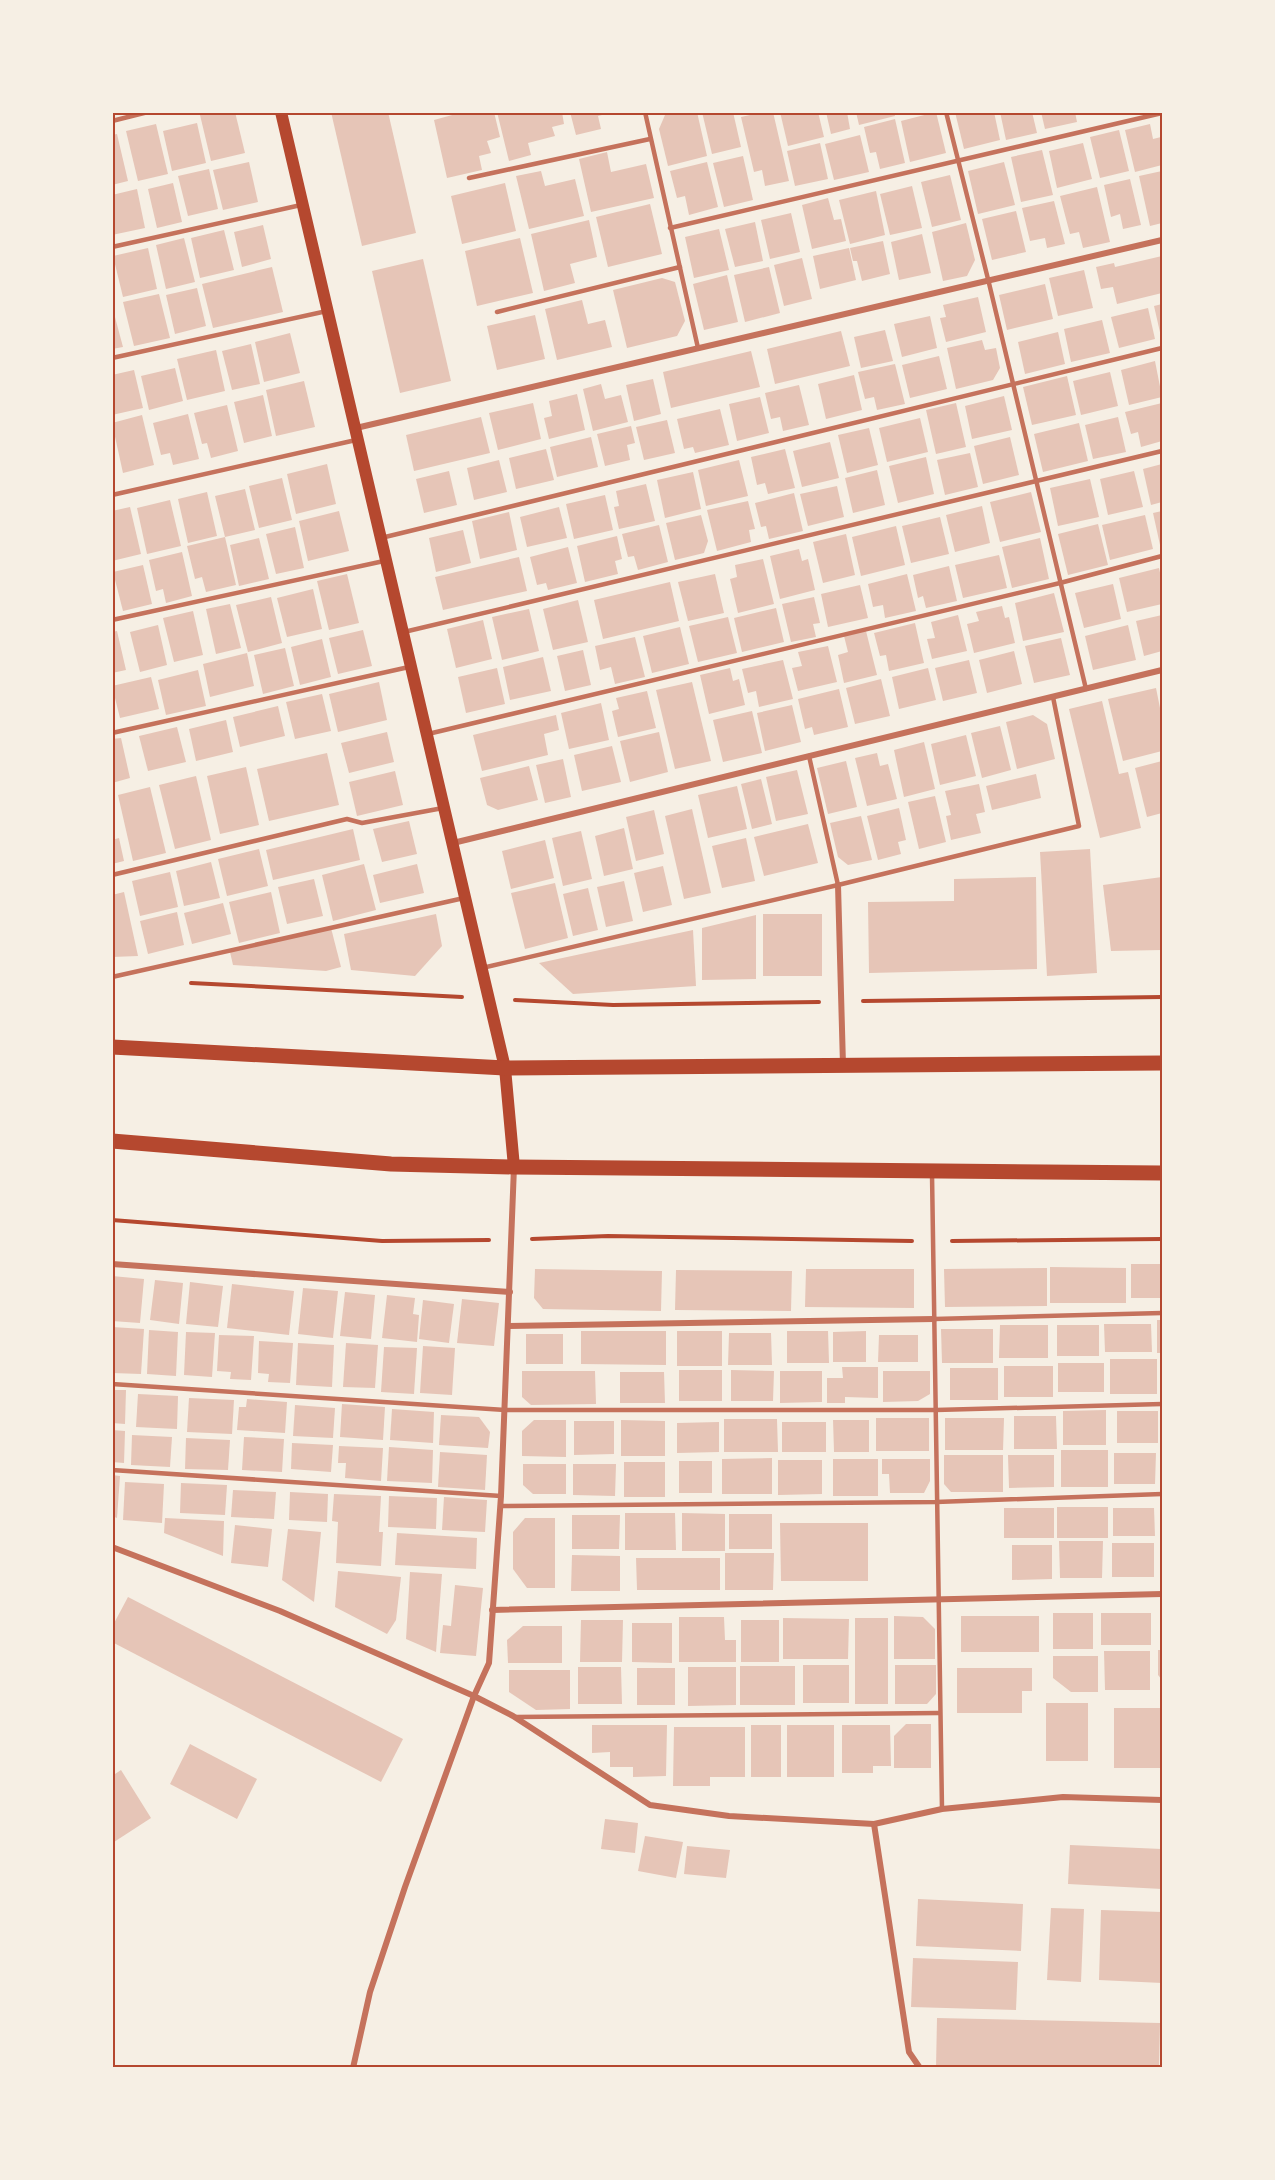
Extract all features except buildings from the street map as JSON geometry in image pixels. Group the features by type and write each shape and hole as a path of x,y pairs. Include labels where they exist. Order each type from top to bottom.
{"main road":[{"path":"281,112 505,1068 514,1167"},
{"path":"112,1047 505,1068 1162,1063"},
{"path":"112,1141 391,1164 1162,1173"}],"street":[{"path":"357,434 698,348 1162,240"},
{"path":"453,843 1162,670"},
{"path":"838,885 843,1066"},
{"path":"353,2067 370,1992 405,1887 474,1696 489,1663 501,1506 514,1167"},
{"path":"112,1264 510,1292"},
{"path":"509,1326 934,1319"},
{"path":"112,1547 280,1611 474,1696 513,1716 650,1805 729,1816 874,1824 942,1809 1063,1797 1162,1800"},
{"path":"492,1610 1162,1594"},
{"path":"874,1824 909,2052 920,2067"}],"lane":[{"path":"112,121 148,112"},
{"path":"946,112 1086,689"},
{"path":"646,113 698,348"},
{"path":"670,228 1162,113"},
{"path":"469,178 650,139"},
{"path":"112,247 303,204"},
{"path":"497,312 680,267"},
{"path":"112,358 328,310"},
{"path":"381,538 1162,348"},
{"path":"112,495 357,434"},
{"path":"404,632 1162,451"},
{"path":"428,734 1060,583 1162,556"},
{"path":"112,620 387,560"},
{"path":"112,733 412,667"},
{"path":"482,968 1079,826 1053,697"},
{"path":"809,756 838,885"},
{"path":"112,875 346,819 362,823 444,807"},
{"path":"112,977 466,898"},
{"path":"932,1171 942,1809"},
{"path":"934,1319 1162,1312"},
{"path":"112,1384 505,1410 936,1410 1162,1404"},
{"path":"112,1470 501,1496"},
{"path":"501,1506 936,1502 1162,1494"},
{"path":"513,1716 939,1713"}],"path":[{"path":"184,982 613,1005 1162,997"},
{"path":"112,1220 382,1241 608,1236 933,1241 1162,1239"}]}
